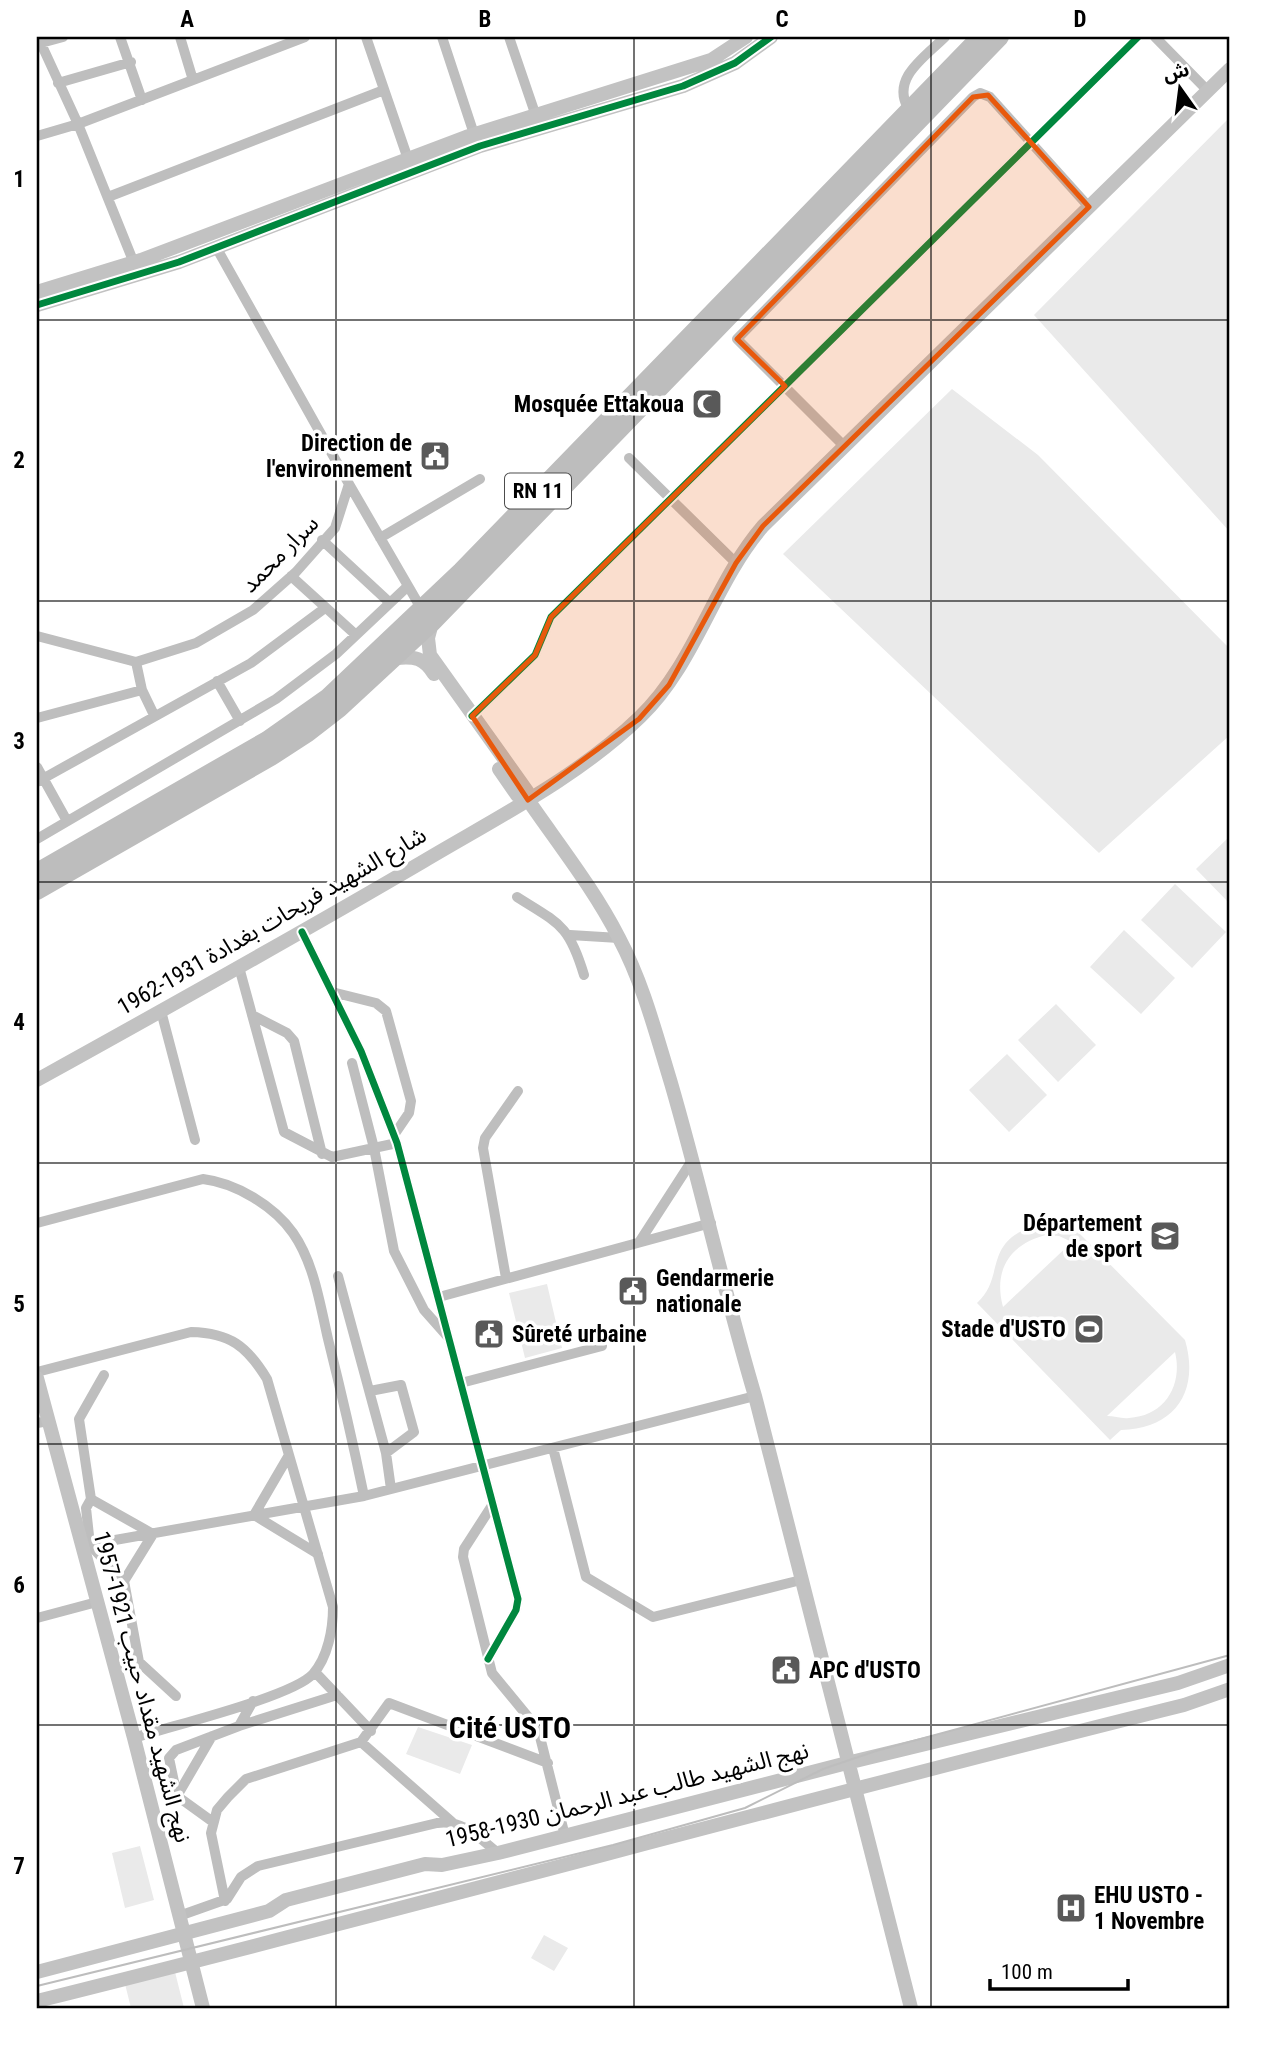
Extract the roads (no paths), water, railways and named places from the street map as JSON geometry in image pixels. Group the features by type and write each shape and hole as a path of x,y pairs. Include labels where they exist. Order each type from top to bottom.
{"highway":[{"name":"RN 11","path":"37,891 271,757 340,709 396,659 427,616 908,108 979,37"},
{"name":"RN 11","path":"37,872 299,719 427,616 1000,37"},
{"path":"951,88 984,64 1011,37"}],"main road":[{"path":"137,269 409,164 710,60 747,37"},
{"path":"37,293 216,247 474,134 538,121 714,74 771,37"},
{"name":"شارع الشهيد فريحات بغدادة 1931-1962","path":"37,1080 302,932 528,800 585,762 657,700 682,664 736,563 763,526 1230,69"},
{"path":"427,616 430,655 517,795 528,800 619,938 652,1018 693,1158 726,1297 755,1396 846,1763 911,2008"},
{"path":"396,659 413,657 427,663 469,718"},
{"name":"نهج الشهيد مقداد حبيب 1921-1957","path":"37,1378 43,1422 86,1545 97,1602 203,2008"},
{"name":"نهج الشهيد طالب عبد الرحمان 1930-1958","path":"37,1972 184,1935 269,1911 286,1900 425,1864 442,1865 498,1853 846,1763 1178,1684 1230,1665"},
{"name":"نهج الشهيد طالب عبد الرحمان 1930-1958","path":"37,2001 191,1963 853,1787 1184,1705 1230,1689"}],"street":[{"path":"62,37 39,40 78,124 137,269"},
{"path":"120,37 131,62 142,100"},
{"path":"180,37 193,80"},
{"path":"37,136 78,124 305,37"},
{"path":"366,37 409,164"},
{"path":"442,37 474,134"},
{"path":"509,37 538,121"},
{"path":"908,108 902,95 904,80 945,37"},
{"path":"469,718 534,655 551,617 1139,37"},
{"path":"1155,37 1208,91"},
{"path":"58,83 131,62"},
{"path":"108,197 384,89"},
{"path":"844,446 737,339 973,97 980,93 988,95 1090,207"},
{"path":"216,247 349,484 427,616"},
{"path":"629,458 736,563"},
{"path":"380,538 480,479"},
{"name":"سرار محمد","path":"136,662 196,643 253,610 291,576 335,528 349,484"},
{"path":"323,540 390,602"},
{"path":"291,576 356,635"},
{"path":"37,839 240,721 317,670 408,586"},
{"path":"40,780 251,663 325,608"},
{"path":"37,636 136,662 142,690 154,715"},
{"path":"217,681 240,721"},
{"path":"37,718 142,690"},
{"path":"37,767 40,780 67,821"},
{"path":"517,897 557,922 570,935 584,975"},
{"path":"302,932 367,1063 396,1139 518,1600 516,1610 488,1659"},
{"path":"570,935 619,938"},
{"path":"239,967 281,1128 321,1154 332,1157 374,1148 396,1139 409,1113 411,1101 389,1016 376,1003 332,992"},
{"path":"161,1011 195,1140"},
{"path":"252,1015 287,1033 294,1041 321,1154"},
{"path":"352,1063 374,1148 399,1265 424,1310 450,1339"},
{"path":"506,1278 483,1148 485,1138 518,1091"},
{"path":"640,1241 693,1158"},
{"path":"37,1223 203,1180 224,1183 242,1192 281,1220 305,1254 316,1290 364,1496"},
{"path":"439,1297 710,1223"},
{"path":"338,1276 386,1453 391,1489"},
{"path":"37,1372 170,1336 216,1333 237,1343 255,1360 267,1379 333,1607 333,1624 315,1672 294,1687 134,1738"},
{"path":"461,1383 601,1346"},
{"path":"104,1375 79,1419 91,1499 86,1508 86,1545 124,1581 139,1662 176,1696"},
{"path":"370,1391 401,1385 414,1426 411,1436 386,1453"},
{"path":"86,1545 364,1496 755,1396"},
{"path":"553,1448 586,1577 653,1617 802,1580"},
{"path":"254,1515 289,1455"},
{"path":"91,1499 152,1534"},
{"path":"492,1504 464,1549 463,1557 492,1673 538,1729 565,1836"},
{"path":"254,1515 318,1554"},
{"path":"124,1581 152,1534"},
{"path":"37,1618 97,1602"},
{"path":"315,1672 370,1731"},
{"path":"213,1822 177,1796 169,1758 176,1750 239,1726 337,1695"},
{"path":"239,1726 253,1701"},
{"path":"225,1901 211,1833 217,1810 246,1779 361,1742 389,1703 548,1763"},
{"path":"177,1796 212,1737"},
{"path":"361,1742 452,1822 465,1827 498,1853"},
{"path":"179,1916 225,1901 233,1893 241,1877 258,1866 437,1823 452,1822"}],"tram line":[{"path":"37,1986 613,1845 745,1808 823,1769 876,1751 1230,1655"}],"place":[{"name":"Mosquée Ettakoua","path":"707,404"},
{"name":"Direction de l'environnement","path":"435,456"},
{"name":"Département de sport","path":"1165,1236"},
{"name":"Gendarmerie nationale","path":"633,1291"},
{"name":"Stade d'USTO","path":"1089,1329"},
{"name":"Sûreté urbaine","path":"489,1334"},
{"name":"APC d'USTO","path":"786,1670"},
{"name":"EHU USTO - 1 Novembre","path":"1071,1908"}],"district":[{"name":"Cité USTO","path":"510,1727"}]}
